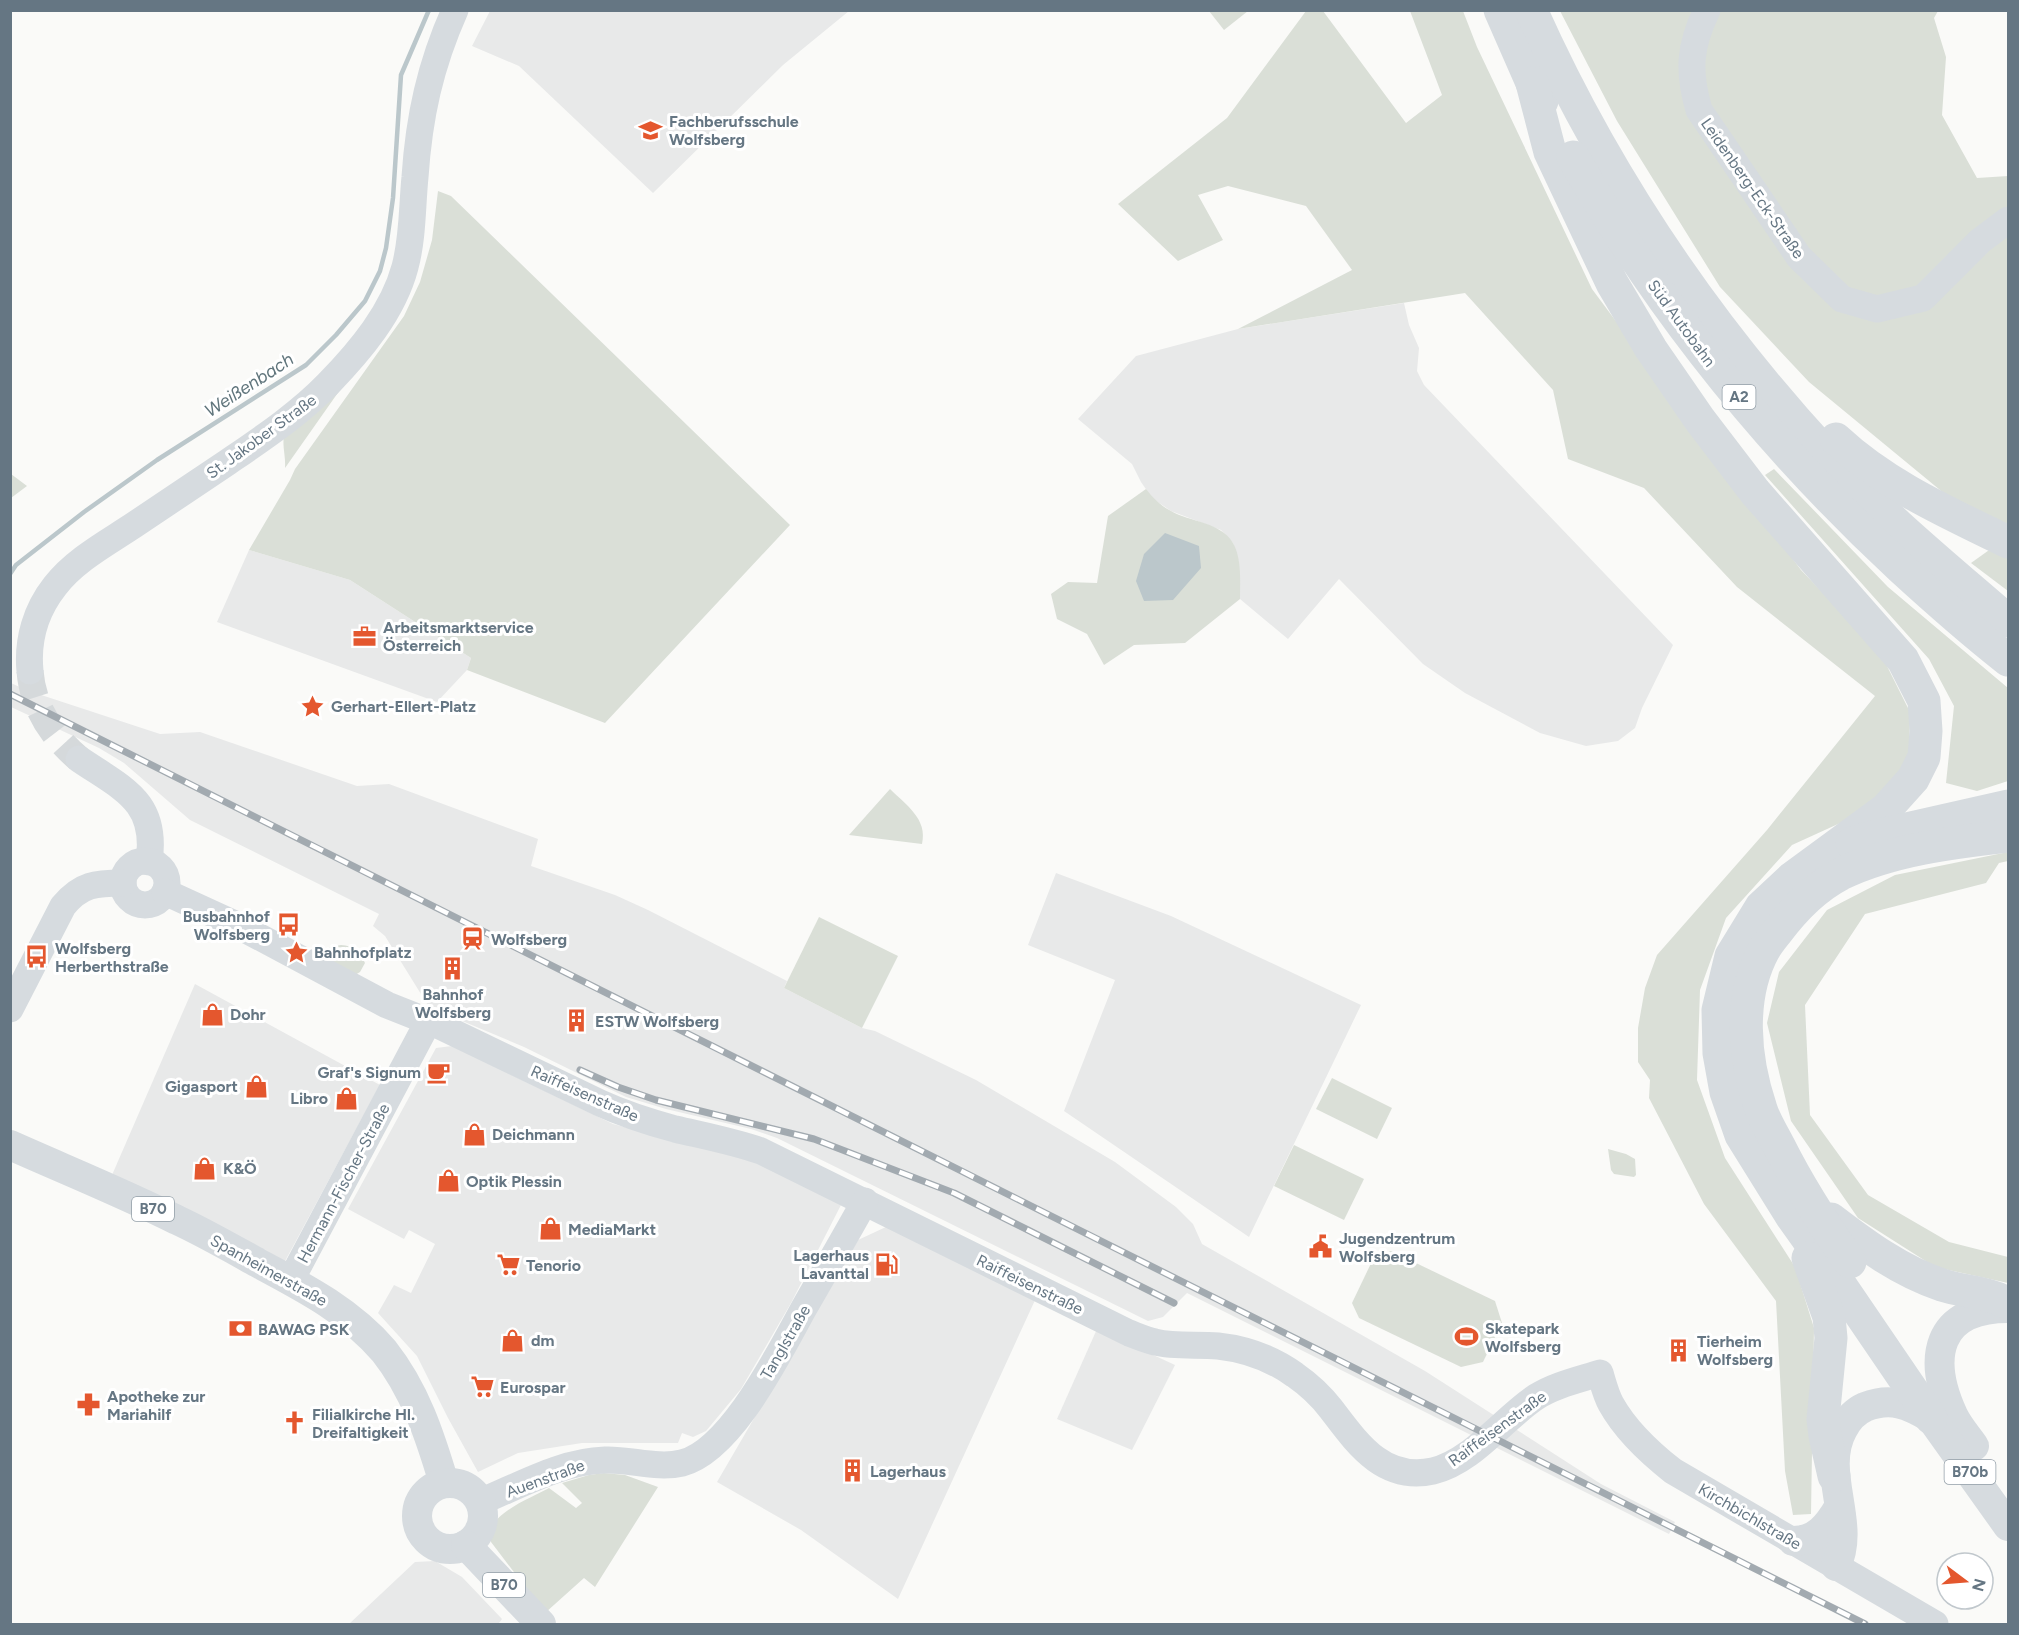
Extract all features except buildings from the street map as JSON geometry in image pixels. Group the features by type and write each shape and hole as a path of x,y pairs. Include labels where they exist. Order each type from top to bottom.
{"highway":[{"name":"Süd Autobahn","path":"1500,10 1532,82 1584,176 1629,249 1724,379 1795,462 1870,539 2008,660"},
{"name":"Süd Autobahn","path":"1531,10 1554,63 1618,179 1698,297 1760,378 1828,456 1899,527 2008,621"},
{"path":"1532,82 1550,152 1612,283 1651,349 1700,420 1755,492 1903,660 1924,701 1926,731 1924,757 1913,779 1886,810 1791,878 1761,907 1731,956 1718,1010 1719,1053 1726,1092 1742,1135 1803,1211 1837,1280 1942,1417"},
{"path":"1760,378 1804,410 1848,451 1888,478 1927,502 2008,542"},
{"path":"1822,854 1875,836 2008,806"},
{"path":"1976,840 2008,828"},
{"path":"1837,1492 1823,1419 1832,1338 1829,1317 1821,1292 1803,1211 1788,1164 1761,1111 1749,1068 1746,1023 1750,987 1764,950 1784,923 1804,900 1840,875 1882,859 1931,847 2008,836"},
{"path":"1803,1211 1888,1260 1942,1285 1984,1293 2008,1304"}],"main road":[{"name":"Spanheimerstraße","path":"10,1145 176,1219 291,1281 336,1308 358,1325 383,1351 403,1379 420,1410 444,1483"},
{"path":"1836,1566 1842,1547 1837,1492 1837,1440 1846,1423 1856,1411 1877,1403 1897,1403 1942,1417 1946,1394 1939,1367 1944,1339 1953,1325 1963,1317 1979,1311 2008,1308"},
{"name":"B70b","path":"1942,1417 2008,1498"},
{"name":"B70b","path":"1942,1417 2008,1526"},
{"path":"444,1483 465,1486 480,1502 483,1514 482,1526 476,1537 466,1545 455,1549 433,1544 424,1537 418,1526 419,1504 425,1494 444,1483"},
{"path":"1793,1541 1805,1541 1825,1528 1837,1492"},
{"name":"B70","path":"466,1545 541,1624"}],"street":[{"name":"St. Jakober Straße","path":"30,671 31,641 36,621 50,593 63,576 103,546 286,421 328,385 381,320 393,299 404,269 411,237 415,176 426,90 436,57 455,10"},
{"name":"Leidenberg-Eck-Straße","path":"1707,10 1699,27 1691,59 1692,84 1699,110 1799,257 1842,299 1877,309 1923,297 1980,241 2008,220"},
{"path":"79,759 128,792 139,803 151,831 149,862"},
{"path":"149,862 155,864 165,874 167,886 158,901 143,905 129,898 125,893 123,883 124,876 131,867 149,862"},
{"path":"10,1009 63,906 71,896 82,888 94,885 123,883"},
{"path":"165,892 227,920 387,1005 428,1022"},
{"name":"Hermann-Fischer-Straße","path":"291,1281 428,1022"},
{"name":"Raiffeisenstraße","path":"428,1022 626,1114 675,1129 732,1141 761,1151 1129,1333 1155,1342 1219,1346 1240,1350 1275,1363 1306,1383 1318,1394 1353,1439 1368,1454 1397,1470 1414,1473 1441,1468 1465,1455 1536,1397 1558,1386 1600,1373"},
{"name":"Tanglstraße","path":"682,1462 697,1456 712,1444 734,1422 760,1386 865,1201"},
{"name":"Kirchbichlstraße","path":"1600,1373 1611,1404 1635,1436 1654,1456 1673,1471 1910,1612 1935,1624"},
{"name":"Auenstraße","path":"480,1502 581,1462 627,1460 662,1464 682,1462"}],"shaded area":[{"name":"Fachberufsschule Wolfsberg","path":"490,10 849,11 783,65 653,193 519,66 472,46"},
{"path":"1209,11 1248,11 1224,30"},
{"path":"1306,11 1323,11 1406,123 1442,95 1410,11 1463,11 1477,47 1592,289 1801,570 1880,652 1910,712 1909,760 1871,809 1792,845 1726,918 1700,990 1697,1080 1725,1158 1795,1267 1814,1328 1811,1514 1793,1515 1785,1471 1776,1301 1704,1204 1649,1098 1650,1080 1638,1062 1638,1028 1645,988 1657,955 1767,830 1875,696 1737,587 1644,488 1568,459 1553,390 1465,293 1238,329 1352,270 1306,206 1228,186 1198,195 1223,240 1178,261 1118,204 1227,118"},
{"path":"1560,11 1938,11 1934,18 1946,57 1942,115 1977,178 2008,176 2008,527 1957,504 1809,382 1720,287 1617,121"},
{"path":"438,191 451,196 790,525 605,723 467,670 471,658 350,580 249,550 295,469 404,316 420,282 432,240"},
{"path":"1404,303 1409,325 1419,348 1417,371 1424,385 1673,645 1642,708 1635,728 1618,741 1586,746 1540,733 1465,693 1423,664 1339,579 1288,639 1240,599 1239,563 1233,543 1221,530 1171,511 1152,498 1132,464 1078,419 1136,356 1238,329"},
{"path":"349,377 285,468 284,435"},
{"path":"1774,469 1888,587 2008,688 2008,781 1977,791 1946,783 1954,706 1929,659 1765,475"},
{"path":"11,474 27,486 10,498"},
{"path":"1146,489 1157,502 1167,509 1213,527 1228,536 1238,556 1240,599 1185,643 1134,645 1104,665 1087,634 1057,619 1051,594 1068,582 1097,583 1108,516"},
{"path":"1165,533 1199,546 1201,568 1173,600 1144,601 1136,581 1144,554"},
{"path":"1992,548 2008,557 2008,591 1971,563"},
{"path":"249,550 350,580 471,658 467,670 437,702 217,622"},
{"name":"Bahnhof Wolfsberg","path":"11,683 160,734 200,732 357,786 389,784 538,839 531,866 615,895 648,910 787,981 784,988 862,1028 875,1031 976,1080 1115,1162 1176,1207 1193,1224 1202,1244 1425,1371 1601,1484 1675,1522 1669,1534 1187,1293 1163,1317 1148,1321 777,1138 751,1129 626,1097 524,1047 429,1007 385,936 373,926 379,914 190,820 124,763 99,748 11,707"},
{"path":"890,789 919,820 923,835 922,844 849,835"},
{"path":"2008,852 2008,861 1999,863 1986,883 1865,914 1805,1005 1810,1115 1868,1195 1949,1242 2008,1257 2008,1283 1935,1267 1858,1218 1791,1121 1767,1023 1779,972 1827,910 1895,875"},
{"path":"1056,873 1171,916 1361,1005 1249,1237 1064,1111 1115,980 1028,945"},
{"path":"819,917 898,956 862,1028 784,988"},
{"path":"341,945 356,950 365,963 360,972 355,975 312,950"},
{"path":"195,984 380,1085 284,1263 112,1175"},
{"path":"452,1046 613,1124 756,1162 842,1203 791,1303 741,1389 706,1431 693,1437 682,1433 678,1443 582,1443 518,1453 478,1472 417,1356 378,1313 394,1285 411,1293 435,1244 409,1230 404,1239 348,1209 436,1048"},
{"path":"1332,1078 1392,1108 1377,1139 1316,1109"},
{"path":"1294,1145 1364,1179 1344,1220 1274,1186"},
{"path":"1608,1149 1635,1159 1636,1175 1634,1177 1614,1174 1611,1170"},
{"path":"888,1226 1036,1298 898,1599 801,1530 717,1482 858,1240"},
{"path":"1391,1251 1495,1301 1502,1323 1483,1362 1461,1367 1359,1318 1352,1303 1375,1255"},
{"path":"1097,1329 1175,1365 1132,1450 1057,1419"},
{"path":"604,1473 625,1475 658,1487 595,1587 584,1578 545,1613 491,1542 490,1532 494,1524 510,1509 549,1488 576,1508 582,1503 562,1483"},
{"path":"435,1561 462,1577 502,1619 500,1624 349,1624 415,1562"}],"waterway":[{"name":"Weißenbach","path":"10,574 16,565 84,512 157,460 306,365 365,301 380,271 386,248 393,198 401,75 429,10"}],"tunnel":[{"path":"30,671 35,697 52,731 79,759"}],"railway":[{"path":"10,694 1865,1624"},
{"path":"580,1070 618,1087 656,1100 814,1139 954,1193 1174,1303"}],"place":[{"name":"Fachberufsschule Wolfsberg","path":"651,130"},
{"name":"Arbeitsmarktservice Österreich","path":"365,636"},
{"name":"Gerhart-Ellert-Platz","path":"313,706"},
{"name":"Busbahnhof Wolfsberg","path":"288,925"},
{"name":"Wolfsberg","path":"473,939"},
{"name":"Bahnhofplatz","path":"296,952"},
{"name":"Wolfsberg Herberthstraße","path":"37,957"},
{"name":"Bahnhof Wolfsberg","path":"453,969"},
{"name":"Dohr","path":"212,1014"},
{"name":"ESTW Wolfsberg","path":"577,1021"},
{"name":"Graf's Signum","path":"439,1072"},
{"name":"Gigasport","path":"256,1086"},
{"name":"Libro","path":"346,1098"},
{"name":"Deichmann","path":"474,1134"},
{"name":"K&Ö","path":"205,1168"},
{"name":"Optik Plessin","path":"448,1181"},
{"name":"MediaMarkt","path":"550,1229"},
{"name":"Jugendzentrum Wolfsberg","path":"1321,1247"},
{"name":"Lagerhaus Lavanttal","path":"887,1264"},
{"name":"Tenorio","path":"508,1265"},
{"name":"BAWAG PSK","path":"240,1329"},
{"name":"Skatepark Wolfsberg","path":"1467,1337"},
{"name":"dm","path":"513,1340"},
{"name":"Tierheim Wolfsberg","path":"1679,1350"},
{"name":"Eurospar","path":"482,1387"},
{"name":"Apotheke zur Mariahilf","path":"89,1405"},
{"name":"Filialkirche Hl. Dreifaltigkeit","path":"294,1423"},
{"name":"Lagerhaus","path":"852,1471"}]}
